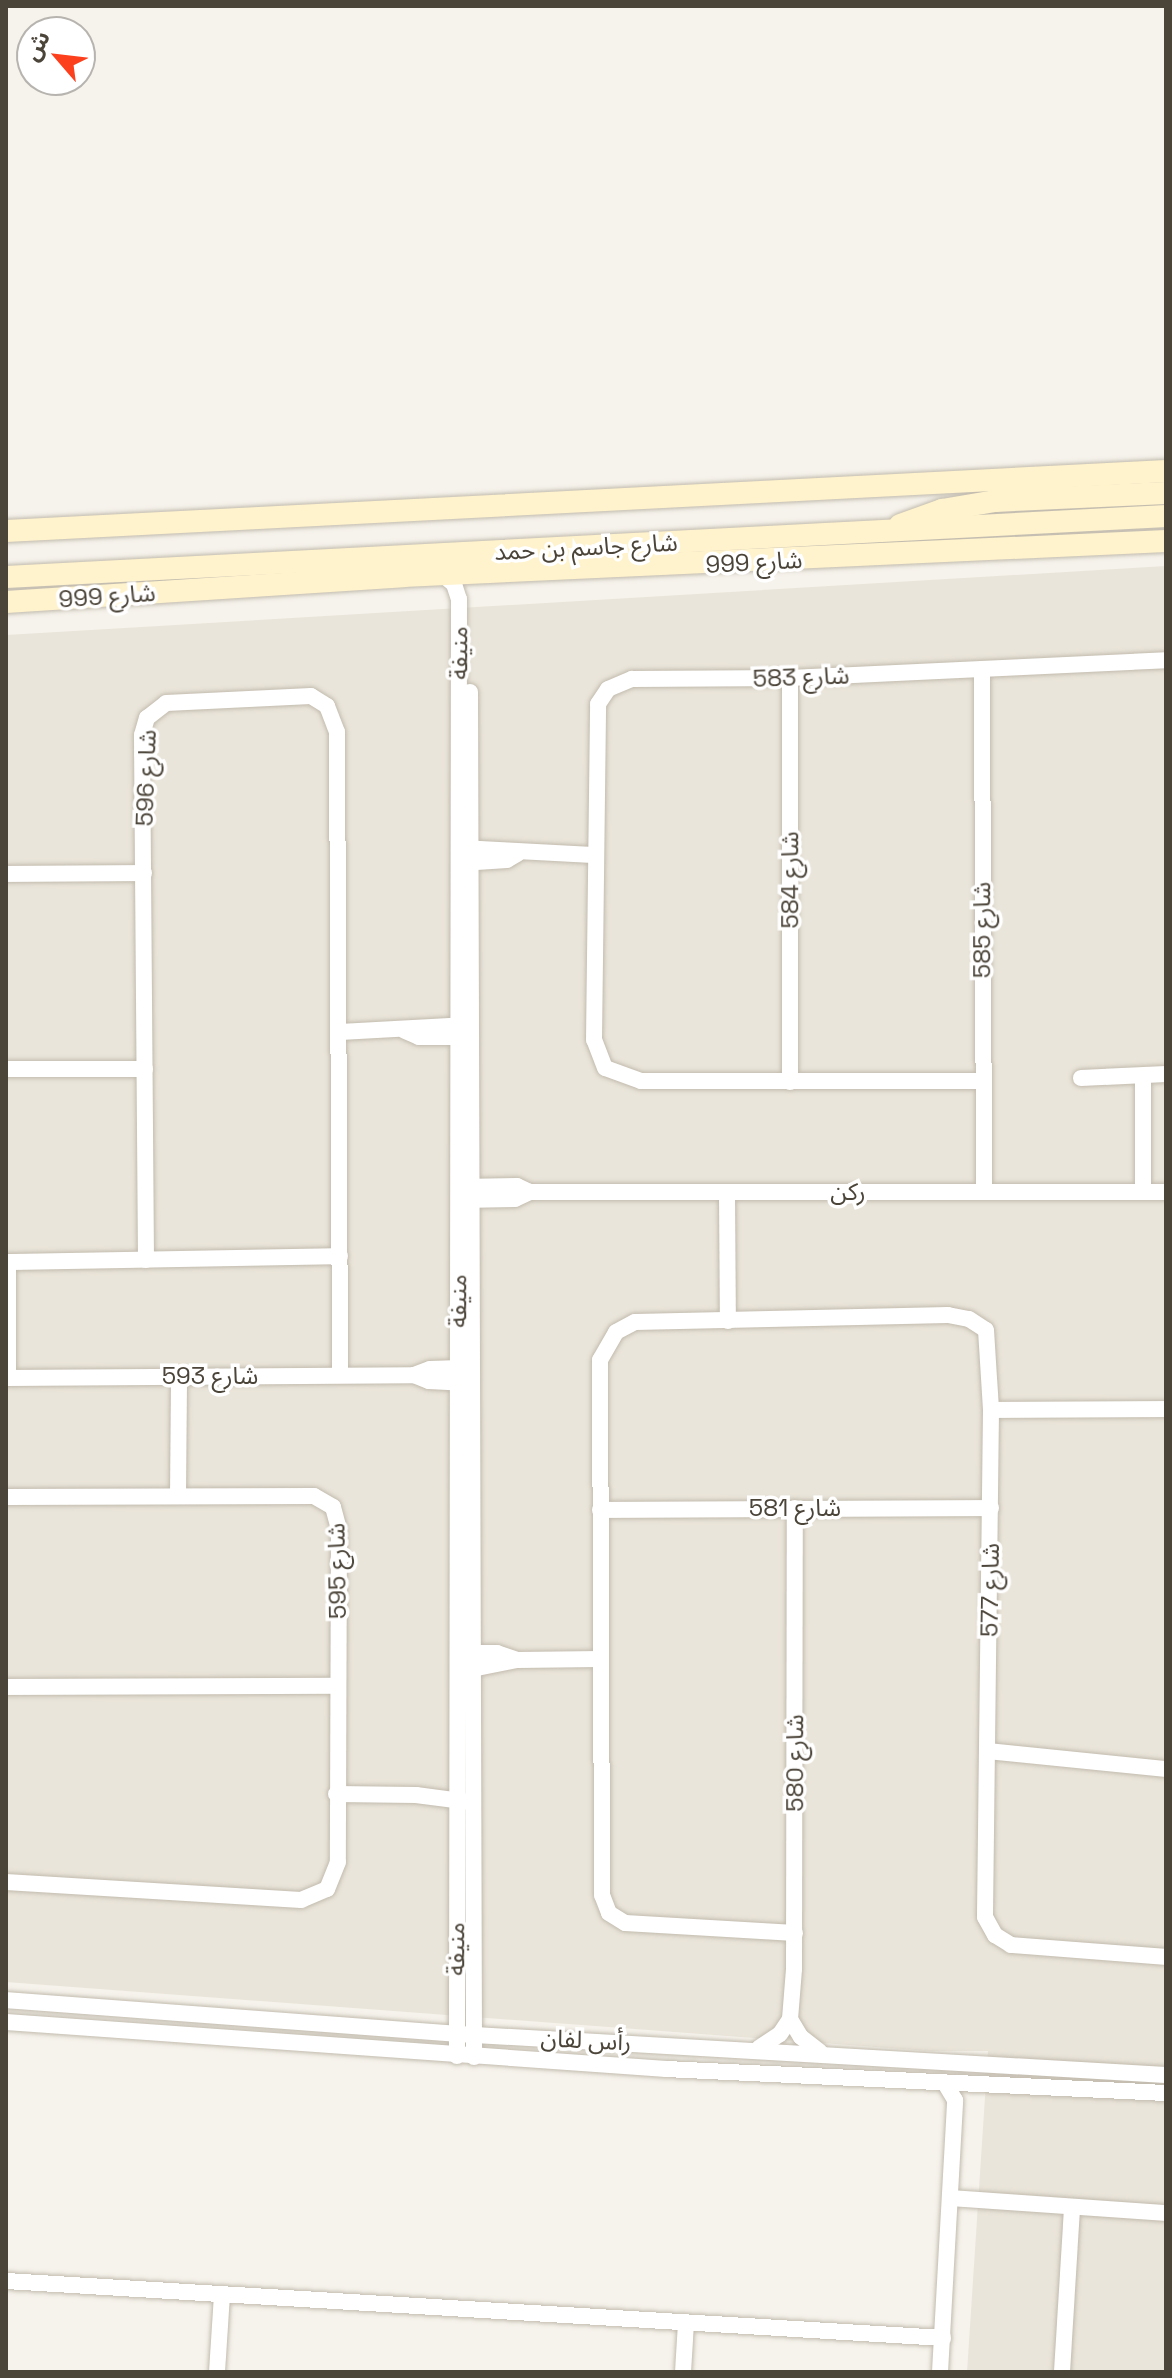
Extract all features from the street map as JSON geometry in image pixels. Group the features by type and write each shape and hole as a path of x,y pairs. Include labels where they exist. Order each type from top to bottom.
{"main road":[{"name":"شارع جاسم بن حمد","path":"6,531 1166,471"},
{"path":"888,532 942,510 995,501 1166,493"},
{"name":"شارع جاسم بن حمد","path":"6,577 1165,516"},
{"path":"1108,544 1165,516"},
{"name":"شارع 999","path":"6,602 442,574 561,572 1166,541"},
{"path":"561,572 589,547"},
{"path":"299,562 312,574 332,581"}],"street":[{"name":"منيفة","path":"442,574 454,584 459,599 465,856"},
{"name":"منيفة","path":"467,2034 465,856 469,593 480,574"},
{"name":"شارع 583","path":"982,1081 631,1080 605,1068 594,1040 595,713 608,689 632,679 790,678 1166,660"},
{"name":"شارع 585","path":"982,669 984,1192"},
{"name":"شارع 584","path":"790,678 790,1082"},
{"name":"شارع 596","path":"146,1260 142,735 153,711 174,702 303,694 327,706 337,732 340,1375"},
{"path":"465,856 507,860 517,854 593,855"},
{"path":"6,874 144,873"},
{"path":"340,1032 405,1031 415,1036 465,1031"},
{"path":"6,1069 145,1069"},
{"path":"1081,1078 1166,1074"},
{"path":"1143,1076 1143,1192"},
{"name":"ركن","path":"465,1193 515,1199 530,1192 1166,1192"},
{"path":"727,1192 728,1321"},
{"path":"7,1378 7,1262 340,1256"},
{"name":"شارع 577","path":"795,1933 625,1923 609,1913 600,1875 600,1360 608,1340 635,1322 969,1319 990,1339 991,1508 984,1907 995,1935 1020,1946 1166,1957"},
{"path":"178,1496 179,1376"},
{"name":"منيفة","path":"464,1376 472,1661 466,1796"},
{"name":"شارع 593","path":"7,1378 464,1376"},
{"path":"991,1410 1166,1409"},
{"name":"شارع 595","path":"6,1497 314,1496 333,1507 339,1529 335,1877 322,1894 308,1899 6,1882"},
{"name":"شارع 580","path":"790,2019 795,1933 795,1508"},
{"name":"شارع 581","path":"600,1510 991,1508"},
{"path":"472,1661 600,1659"},
{"path":"6,1687 337,1686"},
{"path":"988,1751 1164,1765"},
{"path":"336,1794 466,1796"},
{"name":"رأس لفان","path":"6,2000 467,2034 759,2048 1166,2075"},
{"path":"43,2023 44,2003"},
{"path":"759,2048 780,2034 790,2019 801,2037 820,2052"},
{"name":"رأس لفان","path":"6,2022 457,2056 1166,2093"},
{"path":"457,2056 467,2034"},
{"path":"467,2034 474,2057"},
{"path":"1147,2073 1166,2062"},
{"path":"940,2372 955,2100 944,2082"},
{"path":"955,2100 975,2083"},
{"path":"951,2198 1166,2213"},
{"path":"1062,2372 1072,2208"},
{"path":"6,2281 943,2338"},
{"path":"217,2372 222,2294"},
{"path":"683,2372 686,2323"}],"shaded area":[{"path":"1166,566 1166,2372 967,2372 988,2051 929,2051 6,1982 6,635"}]}
